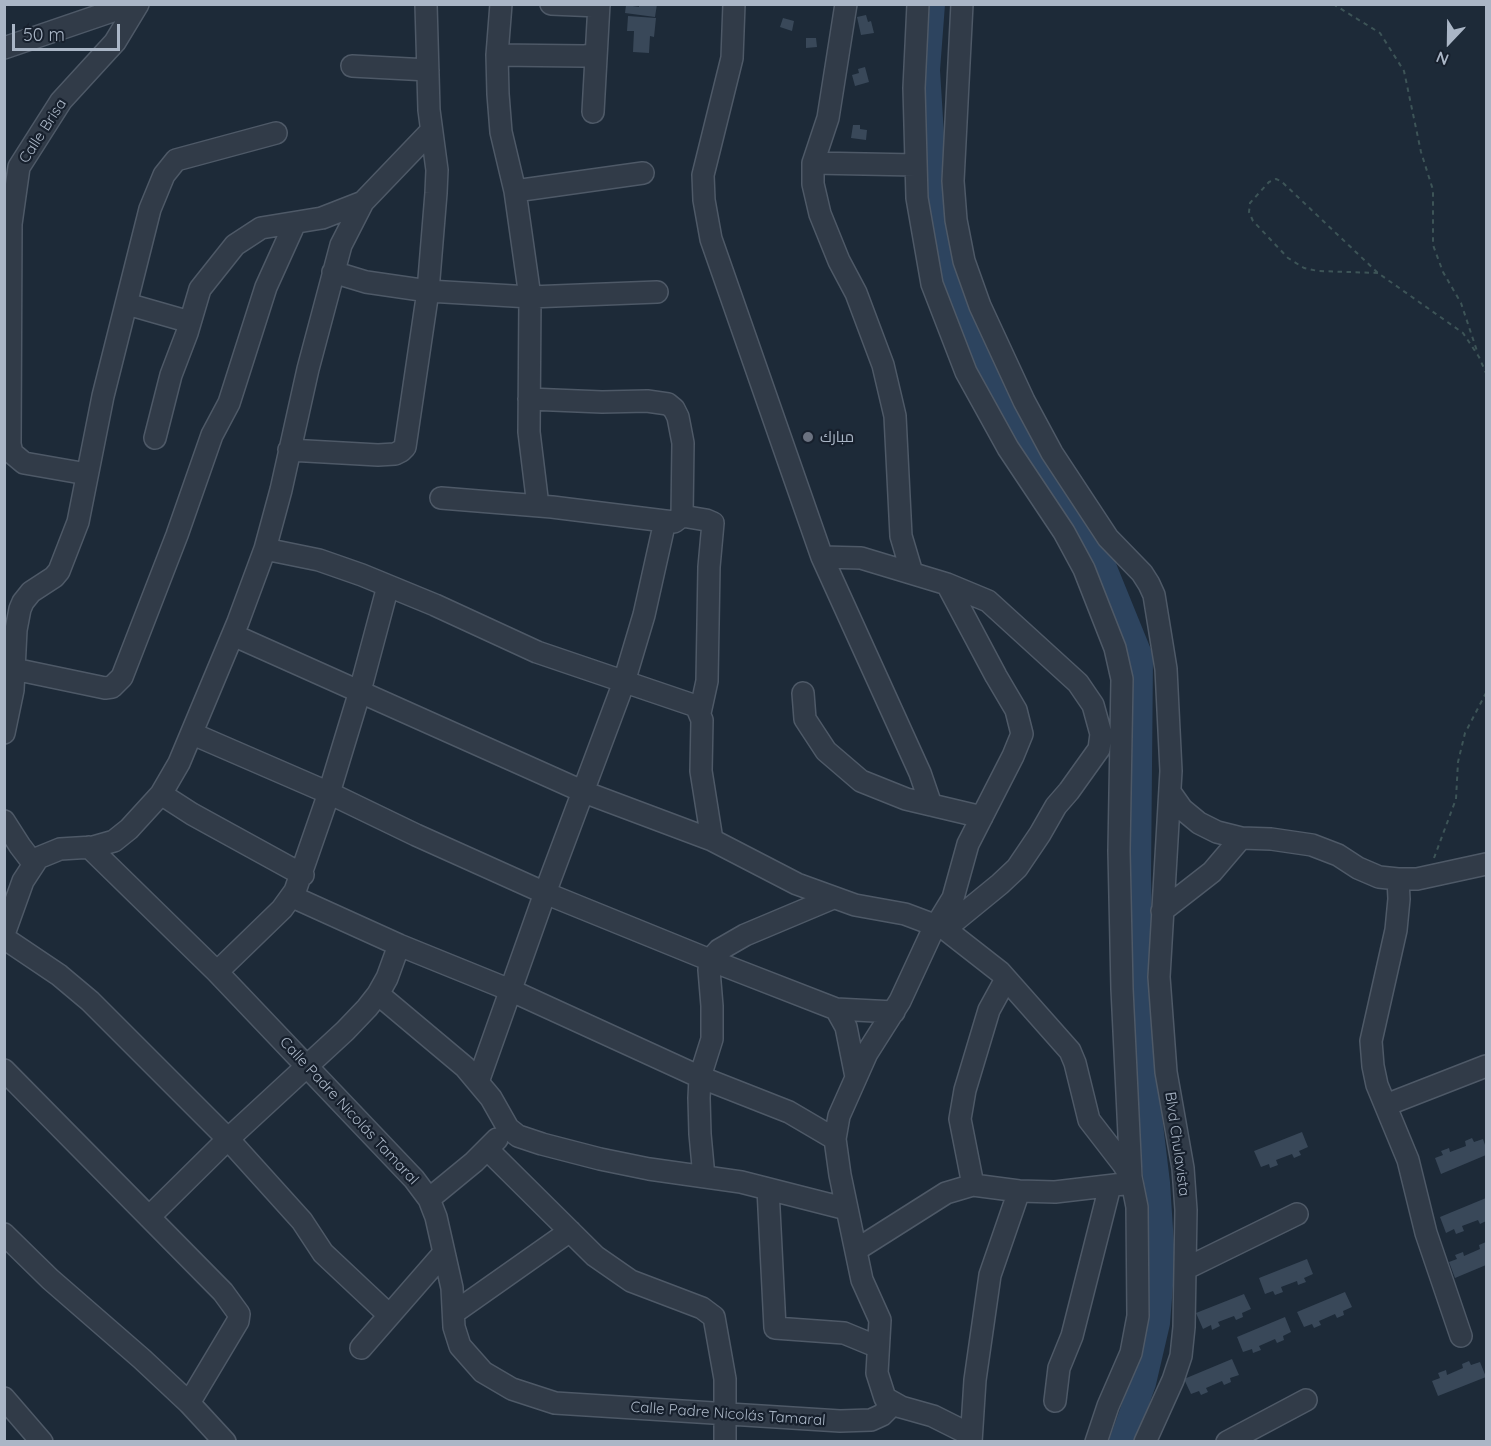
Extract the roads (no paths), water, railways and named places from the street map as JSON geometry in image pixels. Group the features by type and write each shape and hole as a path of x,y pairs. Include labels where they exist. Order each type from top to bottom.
{"street":[{"path":"4,48 133,4"},
{"name":"Calle Brisa","path":"87,474 24,463 12,453 8,434 12,169 62,101 115,42 138,4"},
{"path":"289,450 378,455 394,454 405,447 428,291 437,170 431,131 426,4"},
{"path":"501,4 497,55 501,132 515,191 530,297 529,432 538,506"},
{"path":"551,4 599,5 593,112"},
{"path":"734,4 732,58 703,175 704,200 711,239 822,557 920,773 931,805"},
{"path":"846,4 828,118 813,163 813,184 820,214 838,261 856,293 884,365 895,416 901,536 912,573"},
{"path":"918,4 914,88 917,198 932,284 966,372 1008,448 1064,532 1084,569 1115,648 1122,679 1119,851 1122,989 1132,1183 1137,1207 1138,1316 1131,1353 1108,1406 1096,1442"},
{"name":"Blvd Chulavista","path":"962,4 953,181 956,220 964,261 980,306 1024,401 1052,453 1108,538 1142,573 1155,595 1166,669 1170,732 1170,792 1159,977 1166,1072 1183,1168 1186,1210 1184,1327 1181,1356 1173,1380 1145,1442"},
{"path":"497,55 584,56 596,54"},
{"path":"352,66 428,70"},
{"path":"389,1316 323,1253 302,1221 228,1139 90,1001 59,975 4,936 23,880 33,863 46,853 60,849 89,847 114,841 129,829 161,794 179,763 233,635 265,549 341,245 363,202 431,131"},
{"path":"4,733 14,669 16,630 23,602 37,587 54,577 62,565 78,522 95,432 150,209 164,175 176,160 276,133"},
{"path":"813,163 916,165"},
{"path":"515,191 643,173"},
{"path":"155,438 171,375 200,289 235,245 261,228 322,218 363,202"},
{"path":"14,669 105,688 112,687 122,677 177,535 212,435 229,403 266,286 294,223"},
{"path":"333,272 366,282 428,291 530,297 657,292"},
{"path":"127,304 190,322"},
{"path":"478,1082 545,893 624,682 674,519 683,443 678,417 668,404 646,401 529,399"},
{"path":"441,498 706,520 713,523 709,567 707,681 700,713 704,731 701,771 712,840"},
{"path":"265,549 319,560 388,586 537,652 693,705 700,713"},
{"path":"822,557 861,558 947,584 988,602 1078,683 1093,705 1101,734 1099,749 1056,806 1017,868 1000,884 941,927"},
{"path":"947,584 1016,710 1022,734 968,844 953,898 941,927 894,1012 867,1053 839,1116 835,1139 862,1280 880,1320 877,1373 885,1398 901,1407 933,1416 971,1438 975,1380 990,1275 1019,1191"},
{"path":"217,972 293,897 303,875 360,691 388,586"},
{"path":"233,635 584,792 712,840 797,884 833,898 872,909 905,914 941,927 1006,979 1070,1051 1075,1062 1089,1120 1123,1164 1132,1183"},
{"path":"803,693 805,718 826,751 861,781 906,799 982,817"},
{"path":"193,734 329,793 545,893 710,960 836,1009 894,1012"},
{"path":"1170,792 1182,809 1199,823 1217,832 1241,838 1271,839 1312,845 1338,855 1379,877 1407,879 1486,864"},
{"path":"161,794 213,826 303,875"},
{"path":"4,821 33,863"},
{"path":"1162,911 1212,872 1241,838"},
{"name":"Calle Padre Nicolás Tamaral","path":"89,847 217,972 414,1179 429,1199 436,1217 452,1288 454,1327 460,1346 483,1372 512,1389 555,1403 840,1421 871,1420 882,1415 894,1403"},
{"path":"1407,879 1399,899 1396,930 1371,1041 1373,1066 1377,1085 1408,1160 1426,1233 1461,1336"},
{"path":"293,897 399,945 510,990 700,1077 789,1112 835,1139"},
{"path":"704,1177 699,1112 700,1077 712,1039 710,960 719,950 745,935 833,898"},
{"path":"149,1217 228,1139 345,1031 378,994 399,945"},
{"path":"973,1185 960,1119 965,1090 989,1010 1006,979"},
{"path":"378,994 441,1046 478,1082 491,1098 508,1128 518,1136 588,1156 648,1169 741,1182 847,1209"},
{"path":"836,1009 846,1027 856,1077"},
{"path":"1386,1105 1486,1066"},
{"path":"4,1070 223,1292 239,1314 238,1321 189,1403"},
{"path":"429,1199 474,1162 508,1128"},
{"path":"487,1149 595,1256 631,1281 702,1308 714,1317 725,1379 725,1442"},
{"path":"856,1250 946,1193 973,1185 1019,1191 1054,1192 1132,1183"},
{"path":"1055,1401 1059,1368 1072,1336 1110,1186"},
{"path":"768,1189 775,1328 844,1334 878,1347"},
{"path":"1185,1269 1297,1214"},
{"path":"455,1312 570,1232"},
{"path":"4,1234 50,1280 142,1359 189,1403 225,1442"},
{"path":"361,1348 443,1254"},
{"path":"4,1398 42,1442"},
{"path":"1227,1442 1306,1400"}],"waterway":[{"path":"932,4 927,70 933,168 947,257 976,340 1021,426 1088,529 1140,657 1138,877 1142,1058 1157,1183 1162,1260 1157,1323 1143,1383 1122,1442"}],"place":[{"name":"مبارك","path":"808,437"}]}
